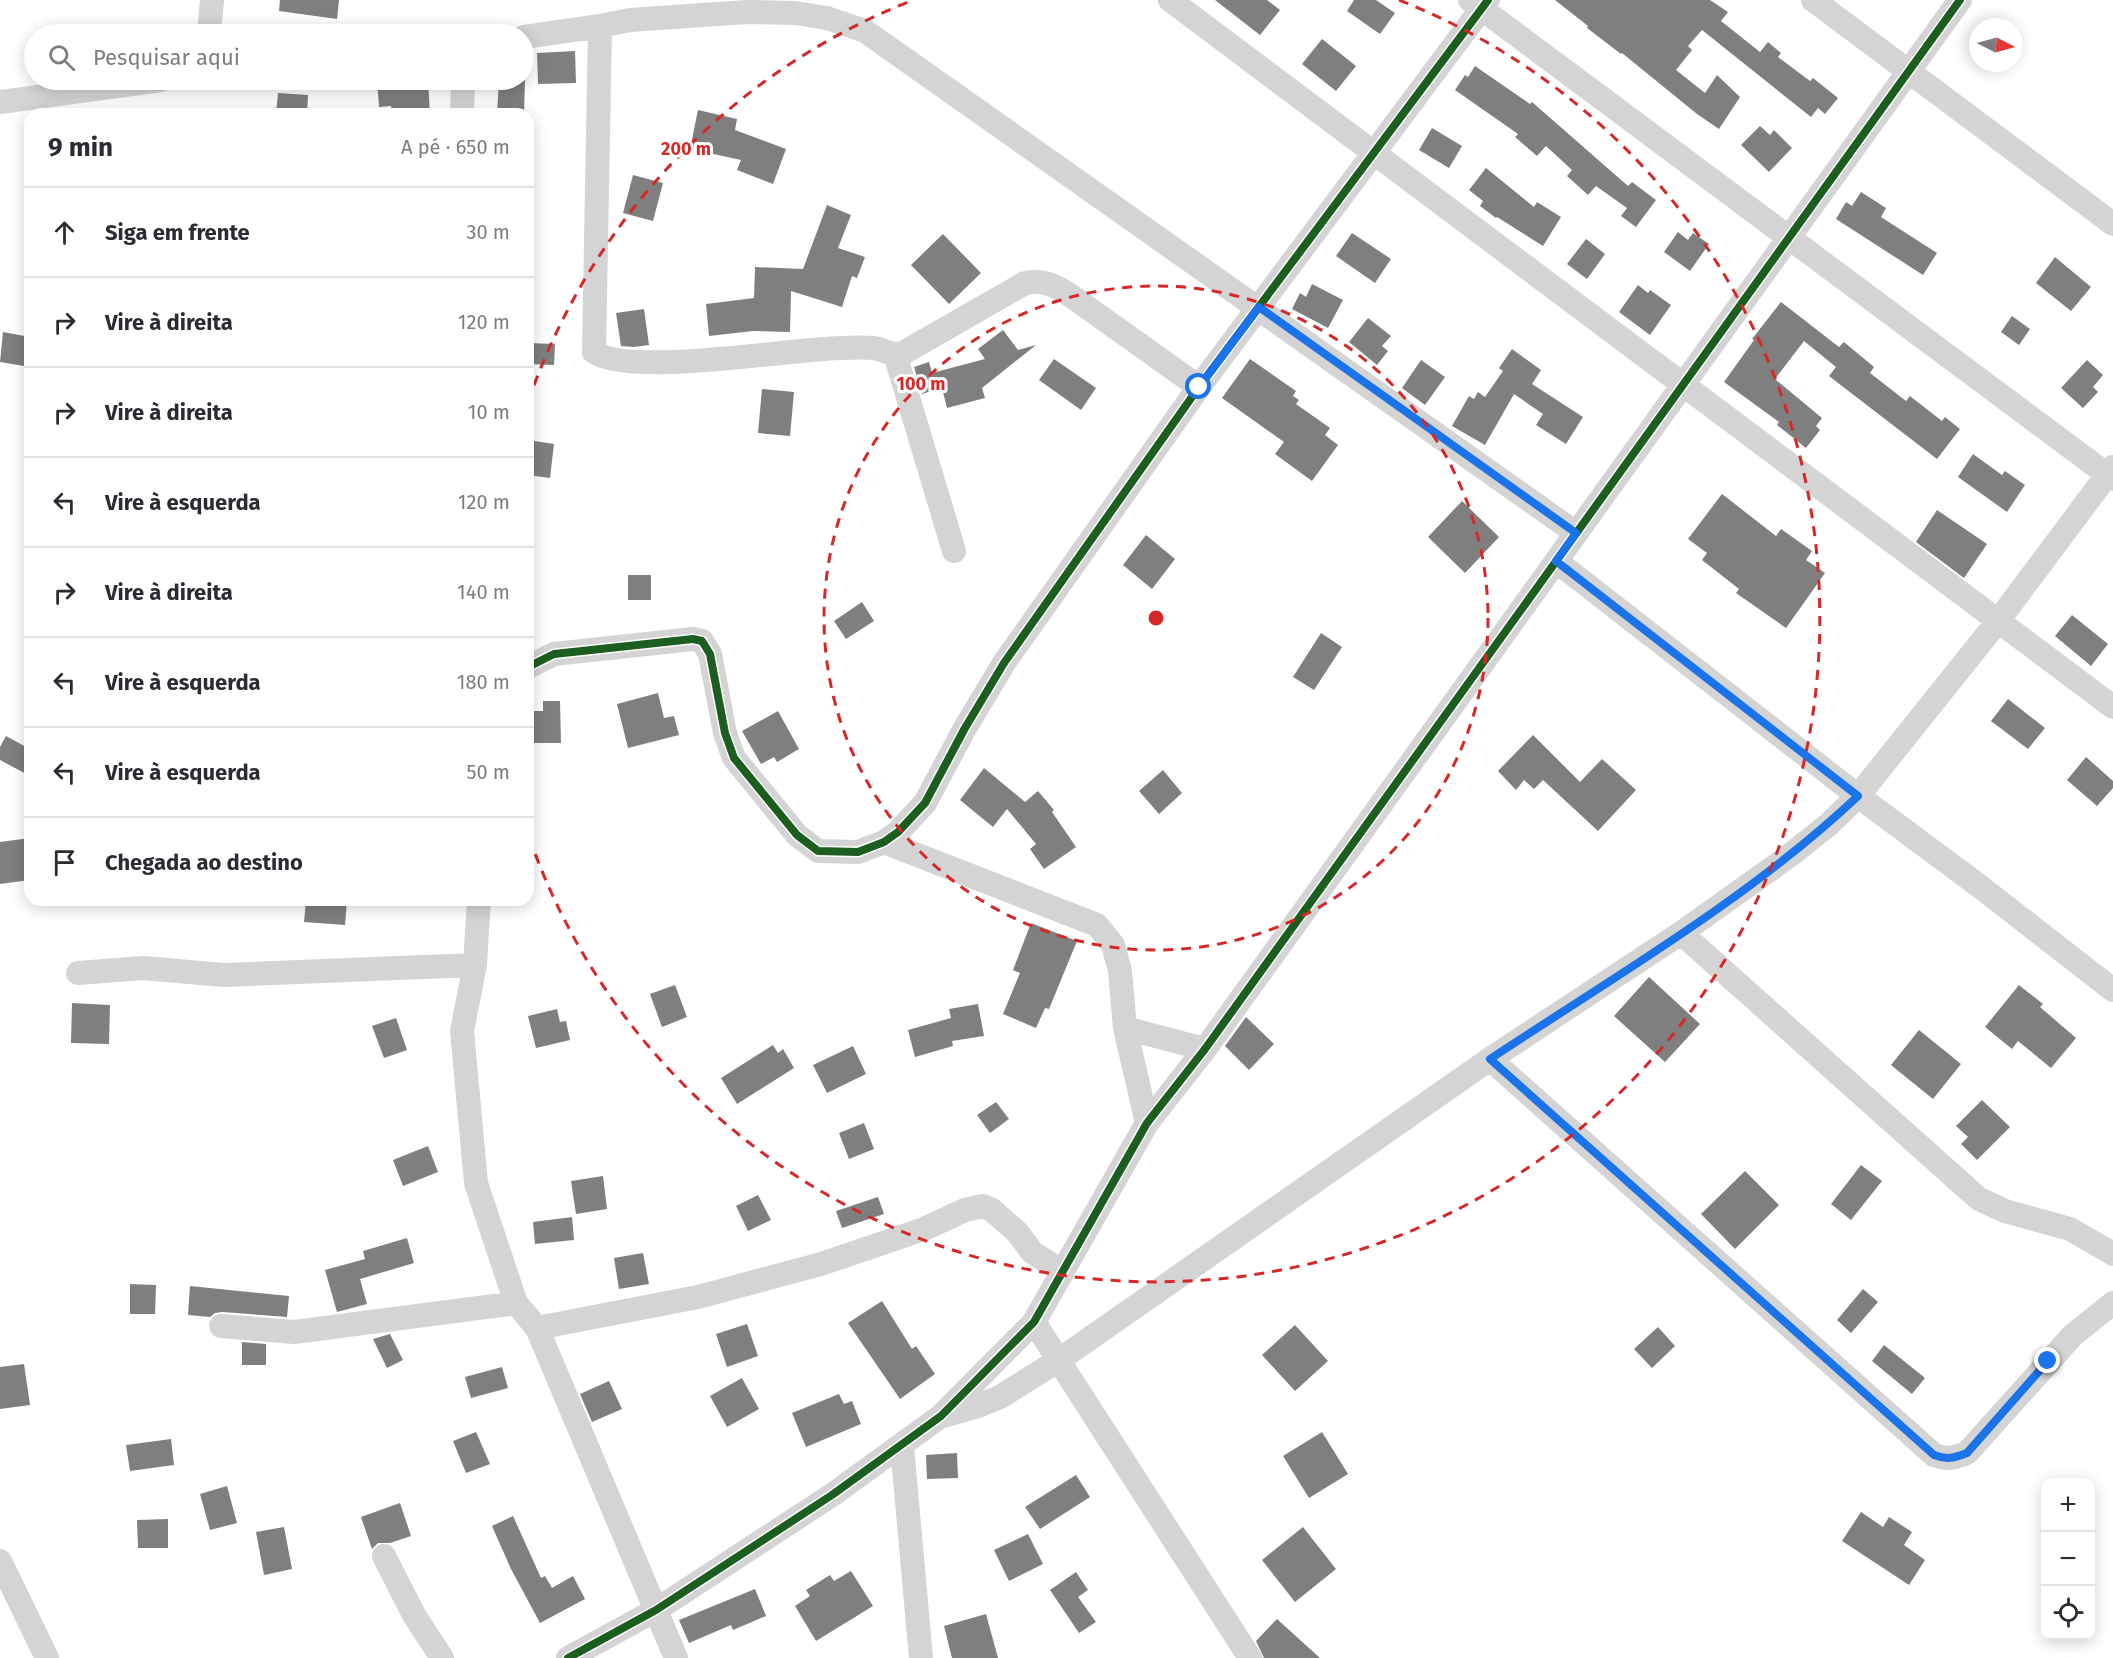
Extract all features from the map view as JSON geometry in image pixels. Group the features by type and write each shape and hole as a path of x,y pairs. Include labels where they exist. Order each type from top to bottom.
{"street":[{"path":"210,24 212,0"},
{"path":"1170,0 2113,707"},
{"path":"1813,0 2113,224"},
{"path":"568,1658 656,1610 832,1495 902,1446 941,1416 1034,1322 1147,1123 1205,1049 1960,0"},
{"path":"534,664 554,654 693,639 702,641 710,654 725,733 734,758 797,835 818,851 858,852 884,842 898,832 925,803 965,728 1004,663 1199,387 1374,153 1480,3 1789,237 2111,473 1998,621 1858,796 1828,825 1789,856 1681,933 1490,1059 1059,1359 1000,1397 975,1407 941,1416"},
{"path":"534,35 600,26 631,10 795,13 827,18 865,31 1576,533"},
{"path":"600,26 594,352 603,358 665,363 818,349 875,348 888,354 903,353 1025,283 1038,281 1049,283 1067,293 1199,387"},
{"path":"0,102 88,90"},
{"path":"462,108 463,90"},
{"path":"896,354 954,551"},
{"path":"1556,561 1858,796 1978,885 2113,990"},
{"path":"884,842 1097,925 1113,945 1120,971 1125,1028 1147,1123"},
{"path":"479,906 475,965 462,1031 476,1183 516,1303 537,1328 676,1658"},
{"path":"1681,933 1979,1199 2005,1211 2070,1229 2113,1254"},
{"path":"78,973 143,968 224,975 475,965"},
{"path":"1125,1028 1205,1049"},
{"path":"1490,1059 1934,1455 1944,1459 1954,1459 1967,1453 2060,1348 2113,1303"},
{"path":"537,1328 698,1297 821,1264 924,1229 965,1210 983,1206 992,1210 1017,1232 1032,1252 1063,1272"},
{"path":"221,1326 294,1332 516,1303"},
{"path":"1034,1322 1250,1658"},
{"path":"902,1446 921,1658"},
{"path":"384,1556 414,1615 442,1658"},
{"path":"0,1561 3,1572 47,1658"}],"building":[{"path":"280,0 339,0 337,19 279,11"},
{"path":"1215,0 1267,0 1280,10 1260,35"},
{"path":"1354,0 1376,0 1395,13 1380,34 1347,11"},
{"path":"1555,0 1710,0 1728,12 1721,21 1760,52 1768,42 1781,53 1778,57 1810,81 1813,78 1838,98 1825,114 1818,108 1811,117 1702,30 1688,46 1692,50 1676,70 1705,93 1717,75 1740,97 1719,129 1587,28 1588,26"},
{"path":"1322,39 1356,66 1336,91 1302,64"},
{"path":"575,51 576,83 538,84 537,53"},
{"path":"1475,66 1530,104 1532,102 1628,186 1632,182 1656,200 1636,227 1621,216 1627,208 1596,186 1588,195 1567,176 1572,170 1546,146 1537,156 1515,137 1518,134 1455,90 1465,75 1468,77"},
{"path":"378,90 429,90 430,108 379,107"},
{"path":"498,90 525,90 524,108 497,108"},
{"path":"278,93 308,95 307,108 277,108"},
{"path":"698,110 737,119 735,130 786,149 773,184 737,170 741,160 690,149"},
{"path":"1760,126 1770,135 1774,130 1792,148 1769,172 1741,145"},
{"path":"1432,128 1462,146 1449,168 1419,150"},
{"path":"1486,168 1534,207 1537,202 1561,217 1543,246 1480,206 1483,201 1469,190"},
{"path":"633,175 663,183 653,221 623,213"},
{"path":"1861,192 1886,208 1881,217 1937,253 1923,275 1836,219 1846,202 1852,206"},
{"path":"827,205 851,215 838,248 865,257 857,278 852,276 842,307 791,291 790,332 753,331 709,336 706,304 754,298 755,267 803,269"},
{"path":"1678,232 1688,240 1693,233 1709,244 1690,271 1664,252"},
{"path":"1352,233 1391,259 1375,283 1336,256"},
{"path":"943,234 981,273 949,304 911,265"},
{"path":"1586,239 1605,254 1587,279 1567,264"},
{"path":"2055,257 2091,287 2071,311 2036,283"},
{"path":"1312,284 1343,300 1328,328 1292,309 1300,293 1306,297"},
{"path":"1638,285 1648,293 1650,290 1671,305 1650,335 1619,312"},
{"path":"1781,302 1839,347 1844,342 1874,367 1870,373 1906,401 1910,396 1942,421 1945,417 1960,429 1937,459 1829,376 1836,367 1804,341 1775,379 1822,418 1816,426 1820,430 1806,448 1777,425 1779,422 1724,382 1754,340 1752,339"},
{"path":"644,309 649,345 621,346 616,313"},
{"path":"2012,316 2030,329 2019,345 2001,332"},
{"path":"1368,318 1391,336 1382,346 1388,351 1377,365 1349,342"},
{"path":"1003,330 1018,350 1036,345 982,388 985,398 947,408 942,388 922,394 914,367 929,362 932,373 985,359 978,349"},
{"path":"3,332 24,336 24,366 0,362"},
{"path":"534,343 555,344 554,365 534,364"},
{"path":"1512,349 1541,370 1532,384 1583,417 1566,444 1536,425 1543,414 1514,394 1485,445 1452,426 1469,396 1474,399 1478,392 1485,397 1503,371 1499,368"},
{"path":"1054,359 1096,388 1081,410 1039,380"},
{"path":"1250,359 1296,391 1293,396 1299,400 1296,404 1330,428 1325,435 1338,445 1312,481 1275,454 1284,442 1222,398"},
{"path":"1421,360 1445,377 1425,405 1402,388"},
{"path":"2087,360 2103,375 2093,387 2098,392 2083,408 2061,388"},
{"path":"762,389 794,392 790,436 758,433"},
{"path":"534,441 554,444 550,478 534,476"},
{"path":"1973,454 2002,475 2005,471 2025,485 2007,512 1958,477"},
{"path":"1722,494 1776,536 1781,529 1812,551 1806,560 1825,573 1786,628 1736,593 1739,589 1702,560 1707,553 1688,539"},
{"path":"1462,501 1499,537 1465,573 1428,537"},
{"path":"1937,510 1987,544 1964,578 1916,542"},
{"path":"1146,535 1175,559 1152,589 1123,565"},
{"path":"628,575 651,575 651,600 628,600"},
{"path":"862,602 874,621 846,639 834,621"},
{"path":"2072,615 2108,644 2091,666 2055,636"},
{"path":"1321,633 1342,647 1314,690 1293,677"},
{"path":"658,693 664,718 674,716 679,735 628,748 617,704"},
{"path":"2008,699 2045,728 2028,749 1991,721"},
{"path":"543,701 560,701 561,743 534,743 534,711 543,711"},
{"path":"778,711 799,749 777,762 774,757 761,764 742,731"},
{"path":"1533,735 1580,782 1602,759 1636,790 1598,831 1543,780 1534,789 1524,780 1516,790 1498,771"},
{"path":"6,736 24,746 24,773 0,760 0,747"},
{"path":"2086,757 2113,781 2113,788 2097,806 2067,780"},
{"path":"984,768 1025,802 1038,791 1054,810 1052,812 1076,847 1044,869 1030,849 1036,844 1007,809 993,827 960,800"},
{"path":"1163,770 1182,793 1159,814 1139,791"},
{"path":"24,839 24,881 0,884 0,842"},
{"path":"305,906 347,906 345,925 304,922"},
{"path":"1031,923 1077,941 1049,1009 1045,1008 1036,1028 1003,1014 1020,973 1013,970"},
{"path":"1649,977 1700,1024 1665,1062 1614,1016"},
{"path":"675,985 687,1017 662,1027 650,994"},
{"path":"2019,985 2043,1004 2040,1007 2076,1038 2051,1068 2018,1041 2012,1049 1985,1027"},
{"path":"72,1003 110,1005 109,1044 71,1043"},
{"path":"978,1004 984,1036 952,1041 953,1046 915,1057 908,1030 951,1018 949,1009"},
{"path":"557,1009 560,1022 566,1021 570,1040 536,1048 528,1016"},
{"path":"1246,1017 1274,1044 1249,1070 1225,1046"},
{"path":"396,1018 407,1050 384,1058 372,1026"},
{"path":"1919,1030 1961,1064 1933,1099 1891,1065"},
{"path":"773,1045 778,1053 783,1049 794,1068 737,1104 721,1078"},
{"path":"853,1046 866,1074 827,1093 813,1065"},
{"path":"1982,1100 2010,1127 1977,1160 1961,1144 1968,1137 1956,1126"},
{"path":"996,1102 1009,1119 990,1133 977,1115"},
{"path":"864,1123 874,1149 849,1159 839,1133"},
{"path":"428,1146 438,1172 403,1186 393,1160"},
{"path":"1861,1165 1882,1181 1851,1220 1831,1204"},
{"path":"1745,1171 1779,1205 1735,1249 1701,1214"},
{"path":"603,1176 607,1209 576,1214 571,1181"},
{"path":"758,1195 771,1220 748,1231 736,1206"},
{"path":"878,1197 884,1214 842,1228 836,1211"},
{"path":"572,1217 574,1240 535,1244 533,1222"},
{"path":"407,1238 414,1263 360,1279 367,1304 337,1312 325,1270 365,1259 363,1251"},
{"path":"643,1253 649,1284 619,1289 614,1258"},
{"path":"130,1284 156,1285 155,1314 130,1314"},
{"path":"190,1286 289,1296 287,1317 222,1312 210,1317 188,1315"},
{"path":"1863,1289 1878,1302 1851,1333 1837,1320"},
{"path":"882,1301 912,1349 916,1346 935,1374 900,1399 848,1323"},
{"path":"747,1324 758,1356 727,1367 716,1334"},
{"path":"1295,1325 1328,1361 1295,1391 1262,1355"},
{"path":"1658,1327 1675,1346 1652,1368 1634,1349"},
{"path":"390,1334 403,1360 387,1368 373,1339"},
{"path":"242,1342 266,1344 266,1365 242,1365"},
{"path":"1884,1345 1925,1378 1912,1394 1872,1361"},
{"path":"24,1364 30,1405 0,1409 0,1367"},
{"path":"502,1367 508,1388 471,1398 465,1377"},
{"path":"742,1378 759,1409 727,1427 710,1396"},
{"path":"609,1381 622,1409 592,1422 580,1394"},
{"path":"839,1394 844,1404 852,1401 861,1424 806,1447 792,1413"},
{"path":"476,1432 490,1464 466,1473 453,1441"},
{"path":"1322,1432 1348,1474 1309,1498 1283,1456"},
{"path":"171,1439 174,1465 130,1471 126,1445"},
{"path":"957,1453 958,1478 927,1479 926,1455"},
{"path":"1076,1475 1090,1497 1040,1529 1025,1507"},
{"path":"227,1486 237,1523 210,1530 200,1494"},
{"path":"400,1503 411,1536 390,1543 378,1543 372,1549 361,1517"},
{"path":"1861,1512 1883,1527 1889,1517 1912,1532 1904,1545 1925,1560 1909,1585 1842,1541"},
{"path":"513,1516 541,1578 545,1576 552,1588 573,1576 585,1599 540,1623 511,1569 492,1526"},
{"path":"168,1519 168,1548 138,1548 137,1520"},
{"path":"284,1527 292,1569 264,1575 256,1532"},
{"path":"1303,1527 1336,1569 1295,1602 1262,1560"},
{"path":"1028,1534 1043,1564 1009,1581 994,1550"},
{"path":"851,1571 873,1606 816,1641 795,1606 810,1596 806,1590 830,1575 834,1581"},
{"path":"1076,1572 1088,1590 1078,1597 1096,1622 1079,1633 1050,1590"},
{"path":"755,1589 766,1616 733,1630 731,1625 689,1643 679,1620"},
{"path":"986,1614 998,1658 952,1658 944,1626"},
{"path":"1277,1619 1320,1658 1264,1658 1256,1641"}],"cycle path":[{"path":"534,664 554,654 693,639 702,641 710,654 725,733 734,758 797,835 818,851 858,852 884,842 898,832 925,803 965,728 1004,663 1199,387 1488,0"},
{"path":"568,1658 656,1610 832,1495 941,1416 1034,1322 1147,1123 1205,1049 1960,0"}],"route":[{"path":"1199,387 1259,307 1576,533 1556,561 1858,796 1828,825 1789,856 1681,933 1490,1059 1934,1455 1944,1459 1954,1459 1967,1453 2048,1361"}]}
